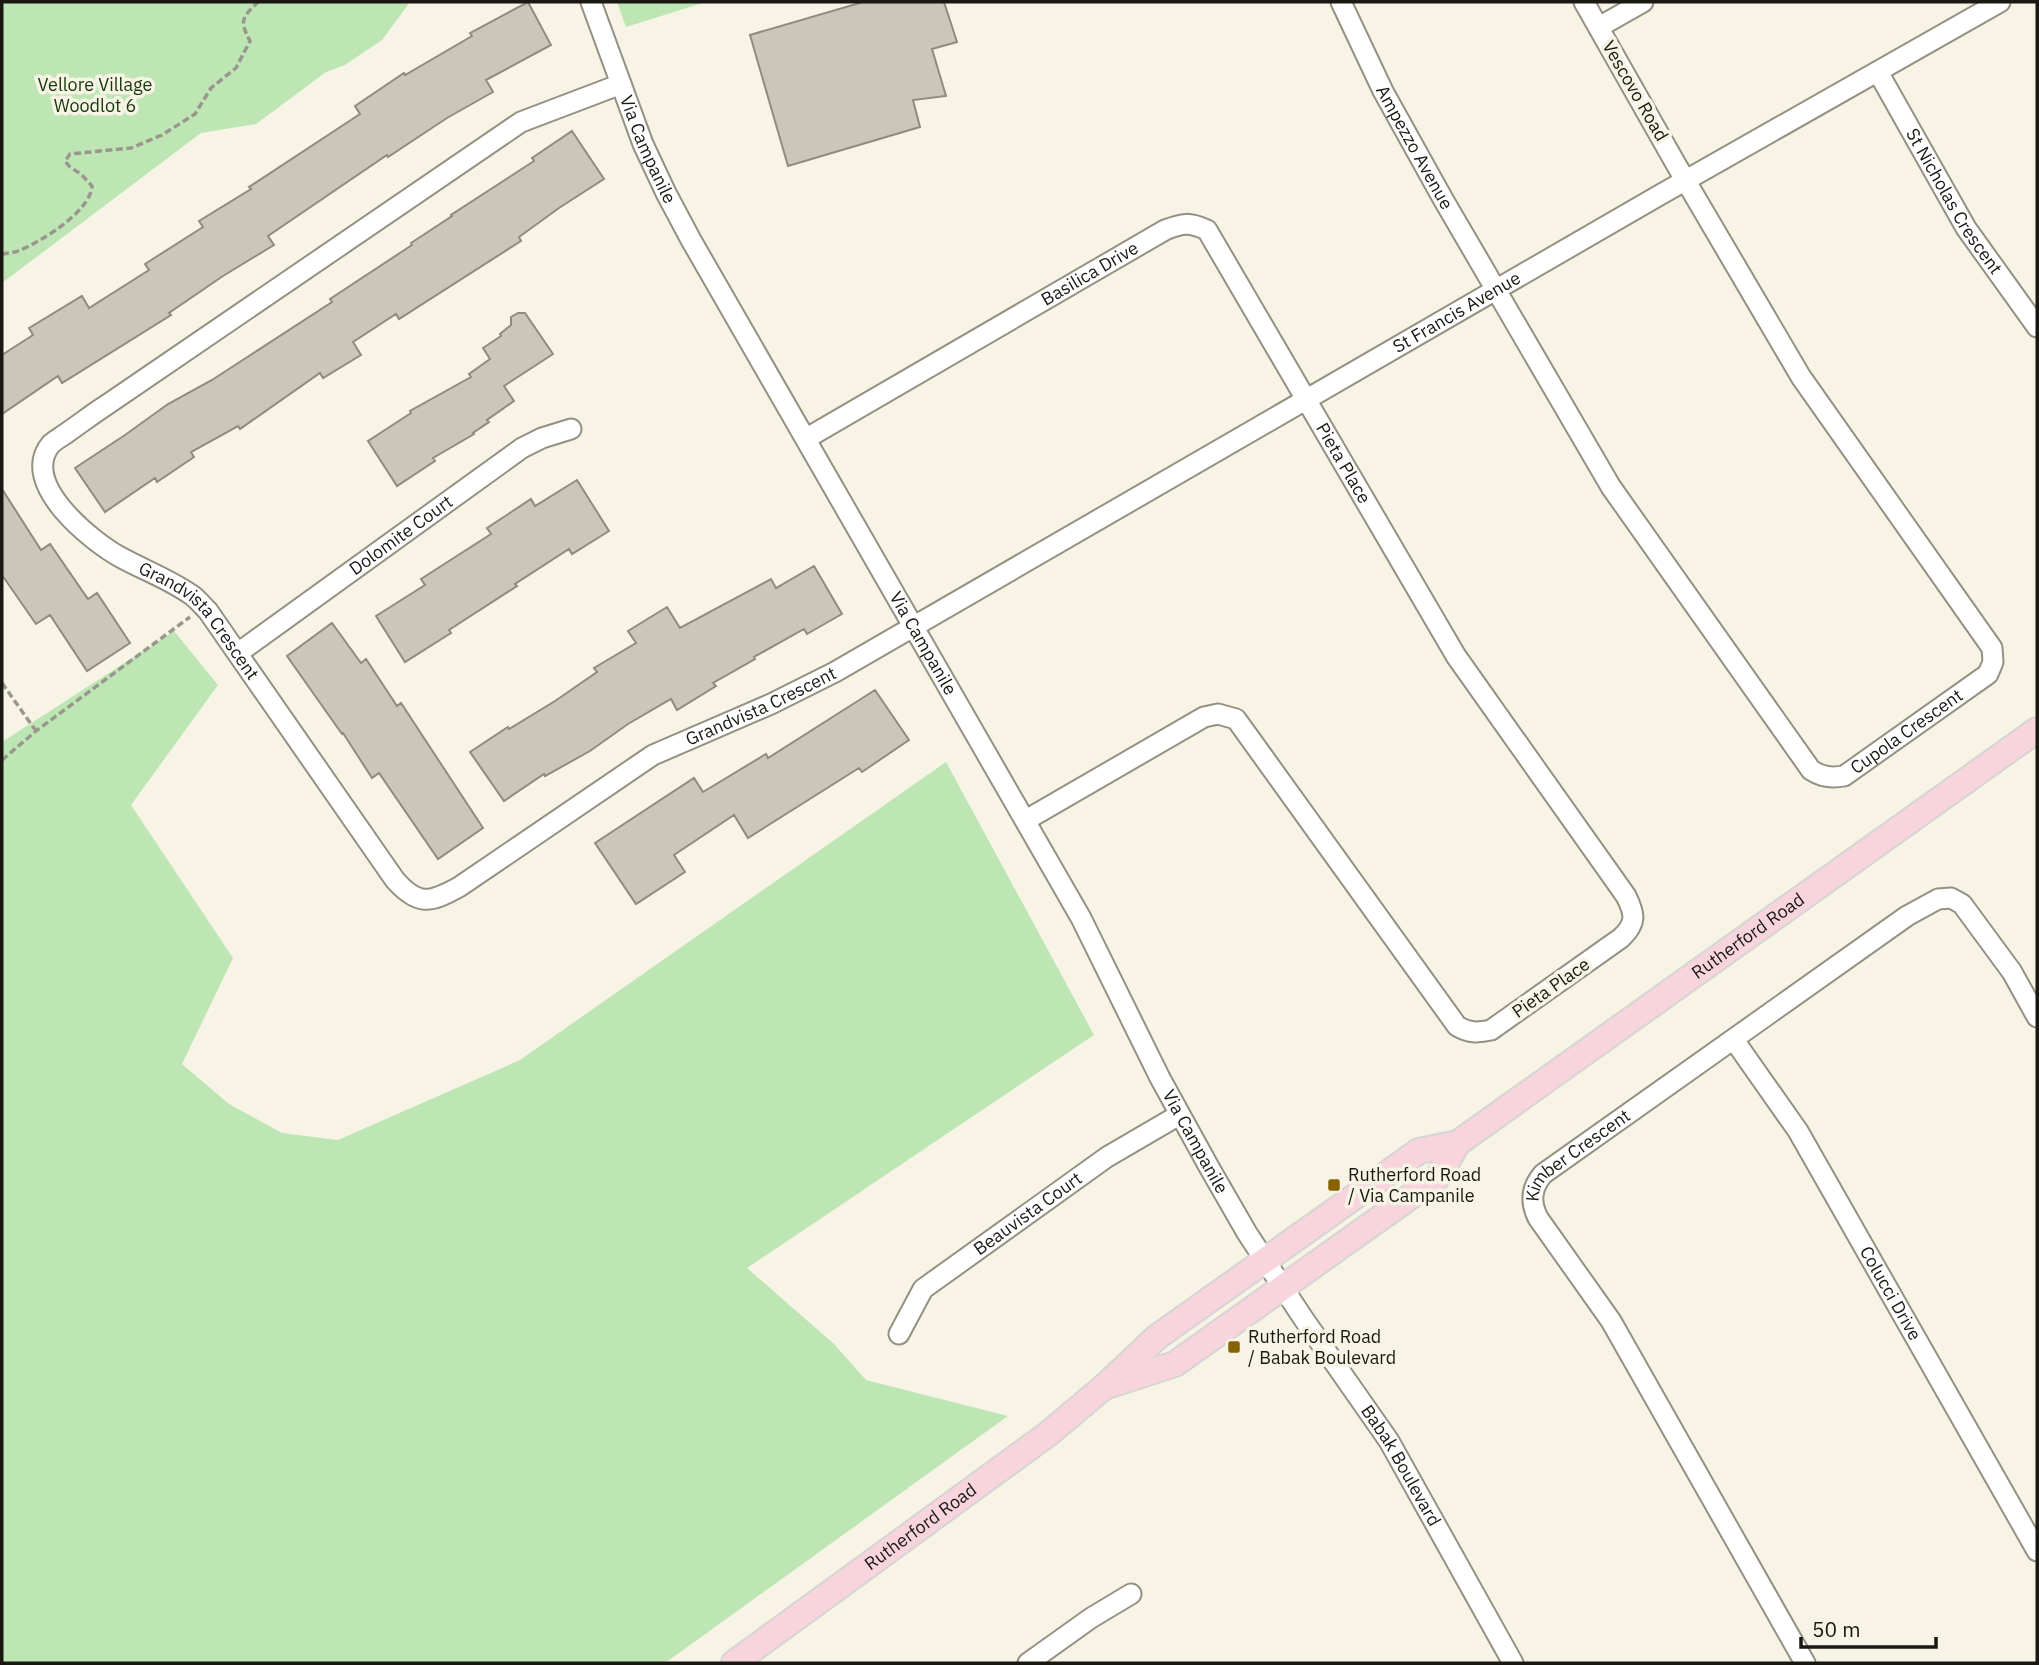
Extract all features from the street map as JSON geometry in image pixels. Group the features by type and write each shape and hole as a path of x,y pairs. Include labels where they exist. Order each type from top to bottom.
{"main road":[{"name":"Rutherford Road","path":"734,1663 1048,1434 1104,1387 1157,1337 1275,1274 1419,1151 1458,1143 2037,730"}],"street":[{"name":"Via Campanile","path":"591,2 643,144 666,194 1026,820 1100,953 1179,1115 1275,1274"},
{"name":"Ampezzo Avenue","path":"1341,2 1383,90 1497,290"},
{"name":"Vescovo Road","path":"1584,2 1686,180"},
{"path":"1599,27 1643,2"},
{"name":"St Francis Avenue","path":"914,626 2000,2"},
{"name":"St Nicholas Crescent","path":"1878,72 1966,228 2037,327"},
{"name":"Grandvista Crescent","path":"621,84 521,122 51,444 43,458 43,474 47,487 64,511 92,538 121,558 157,574 195,597 208,611 395,880 406,893 421,900 442,897 459,887 653,755 812,685 914,626"},
{"name":"Cupola Crescent","path":"1497,290 1611,487 1811,770 1820,776 1844,776 1982,680 1992,668 1994,654 1986,638 1801,377 1686,180"},
{"name":"Basilica Drive","path":"807,438 1165,230 1182,223 1207,230 1307,398"},
{"name":"Pieta Place","path":"1026,820 1181,729 1204,717 1218,714 1236,719 1246,731 1457,1026 1468,1032 1491,1030 1630,930 1634,920 1626,895 1456,656 1307,398"},
{"name":"Dolomite Court","path":"239,653 522,448 571,429"},
{"name":"Kimber Crescent","path":"1805,1663 1611,1321 1538,1218 1532,1206 1536,1182 1543,1174 1907,916 1938,899 1951,898 1962,904 2012,972 2037,1017"},
{"name":"Colucci Drive","path":"1734,1040 1798,1131 2037,1551"},
{"name":"Beauvista Court","path":"899,1334 923,1289 1107,1157 1179,1115"},
{"name":"Babak Boulevard","path":"1275,1274 1389,1441 1513,1663"},
{"path":"1028,1663 1091,1618 1131,1594"}],"path":[{"path":"2,254 17,251 55,232 92,194 92,186 65,161 70,154 131,148 162,135 195,114 211,88 236,68 250,41 242,27 244,15 258,2"},
{"path":"2,760 192,616"},
{"path":"2,683 36,732"}],"green space":[{"name":"Vellore Village Woodlot 6","path":"2,2 410,2 382,40 345,65 326,72 256,124 201,133 2,283"},
{"path":"617,2 706,2 626,27"},
{"path":"174,631 218,685 131,805 233,958 182,1064 229,1104 282,1133 338,1140 520,1060 946,762 1094,1035 747,1268 834,1344 866,1380 1008,1416 665,1663 2,1663 2,742"}],"building":[{"path":"528,2 551,45 486,80 493,92 447,118 388,157 387,155 268,236 274,245 223,276 169,313 171,315 62,383 58,376 2,414 2,355 33,335 29,328 82,296 89,308 149,270 145,264 203,227 199,221 251,189 249,187 360,114 355,106 404,73 405,75 472,36 470,33"},
{"path":"863,2 944,2 957,42 932,49 946,96 913,100 920,127 788,166 750,35"},
{"path":"572,131 604,179 519,237 521,241 399,319 396,314 353,342 361,355 323,378 320,373 240,429 238,426 191,452 194,457 157,482 155,478 105,512 75,468 168,404 212,380 332,302 330,299 534,161 532,158"},
{"path":"525,313 553,354 504,386 514,401 487,420 489,422 474,434 433,458 435,461 397,486 368,441 411,413 410,411 471,377 469,374 490,359 483,348 501,336 511,325 511,317"},
{"path":"577,480 609,531 572,554 569,549 449,630 451,633 405,662 376,616 425,585 421,579 491,534 487,528 531,499 535,506"},
{"path":"2,489 41,550 50,544 88,599 97,593 130,643 87,671 50,615 36,624 2,575"},
{"path":"814,566 842,614 807,634 804,629 754,657 755,659 713,683 716,686 677,710 671,699 628,724 590,751 545,776 544,774 504,801 470,752 555,701 597,672 594,668 636,643 628,631 667,607 680,628 771,579 776,588"},
{"path":"332,623 361,663 366,659 397,706 401,703 483,828 438,859 379,773 372,778 287,656"},
{"path":"875,690 909,740 862,772 859,768 748,838 734,815 674,855 685,872 636,904 595,843 694,778 703,792 766,754 768,758"}],"place":[{"name":"Rutherford Road / Via Campanile","path":"1334,1185"},
{"name":"Rutherford Road / Babak Boulevard","path":"1234,1347"}]}
